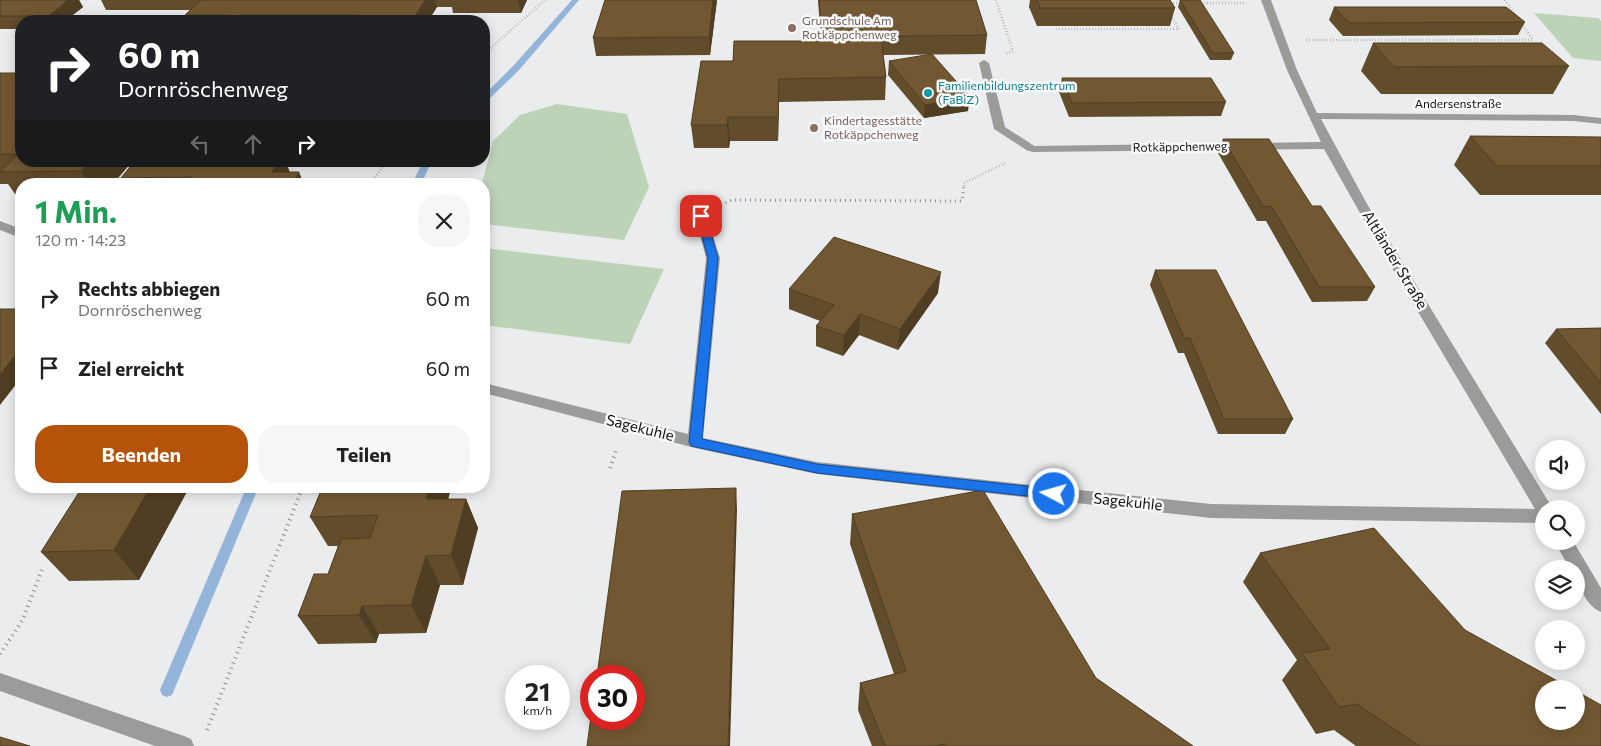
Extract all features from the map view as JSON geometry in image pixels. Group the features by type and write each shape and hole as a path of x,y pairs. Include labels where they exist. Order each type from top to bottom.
{"street":[{"name":"Altländer Straße","path":"1266,2 1278,40 1330,146 1377,231 1539,500"},
{"path":"984,63 1000,129 1032,149"},
{"name":"Andersenstraße","path":"1314,116 1574,118 1601,121"},
{"name":"Rotkäppchenweg","path":"1032,149 1330,146"},
{"path":"695,442 713,258 701,216"},
{"path":"0,224 15,231"},
{"name":"Sagekuhle","path":"490,390 695,442 817,468 1211,511 1535,516"},
{"path":"1568,550 1601,604"},
{"path":"0,682 184,746"}],"path":[{"path":"490,49 545,0"},
{"path":"984,63 1013,51 996,0"},
{"path":"1278,40 1533,40 1504,0"},
{"path":"1163,3 1266,2"},
{"path":"1056,29 1179,29 1167,10"},
{"path":"701,216 732,200 962,201 964,184 1032,149"},
{"path":"374,178 383,167"},
{"path":"204,737 299,493"},
{"path":"0,654 22,621 43,567"}],"green space":[{"path":"1534,13 1598,18 1601,21 1601,61 1573,58"},
{"path":"557,104 627,114 649,187 624,240 490,225 490,178 484,178 486,167 490,167 490,153 493,141 520,115"},
{"path":"490,249 664,269 630,344 490,326"}],"building":[{"path":"0,0 68,0 50,15 0,16"},
{"path":"201,0 425,0 416,15 185,15"},
{"path":"605,0 713,0 709,37 593,38"},
{"path":"819,0 976,0 987,35 822,37"},
{"path":"1037,0 1170,0 1175,8 1040,8"},
{"path":"1180,0 1200,0 1234,53 1213,53"},
{"path":"1334,7 1506,7 1525,22 1349,23"},
{"path":"833,38 881,38 886,77 779,79 778,117 728,117 727,125 691,125 701,61 733,61 734,41 834,41"},
{"path":"1373,43 1542,43 1569,66 1394,67"},
{"path":"932,54 970,97 925,105 889,61"},
{"path":"0,73 15,73 15,154 0,154"},
{"path":"1062,78 1211,78 1226,102 1072,103"},
{"path":"1470,136 1601,137 1601,166 1497,166"},
{"path":"1223,139 1269,139 1312,206 1321,206 1375,287 1319,287 1272,207 1263,206"},
{"path":"15,157 15,167 85,167 81,171 0,172"},
{"path":"130,167 275,167 272,172 299,172 296,178 121,178"},
{"path":"834,237 941,272 900,329 860,314 844,335 816,326 834,305 789,289"},
{"path":"1155,270 1216,270 1293,419 1224,419 1190,338 1184,338"},
{"path":"0,309 15,309 15,355 0,374"},
{"path":"1601,328 1601,383 1556,329"},
{"path":"736,488 728,746 587,746 589,730 645,730 645,665 598,665 622,491"},
{"path":"983,490 1096,678 1193,746 947,746 945,744 935,746 885,746 860,683 906,671 852,514"},
{"path":"79,493 147,493 114,550 41,552"},
{"path":"320,493 428,493 426,499 466,499 451,555 426,556 411,605 362,606 359,615 298,616 314,574 328,574 341,539 370,538 378,515 310,517"},
{"path":"1374,528 1465,630 1556,680 1535,680 1535,730 1585,730 1585,696 1601,705 1601,746 1420,746 1357,704 1339,707 1302,653 1330,649 1260,553"},
{"path":"0,737 30,746 0,746"}],"waterway":[{"path":"490,93 517,67 576,0"},
{"path":"419,178 425,167"},
{"path":"167,690 250,493"}],"place":[{"name":"Grundschule Am Rotkäppchenweg","path":"792,28"},
{"name":"Familienbildungszentrum (FaBiZ)","path":"928,93"},
{"name":"Kindertagesstätte Rotkäppchenweg","path":"814,128"}],"route":[{"path":"701,216 713,258 695,442 817,468 1054,494"}]}
